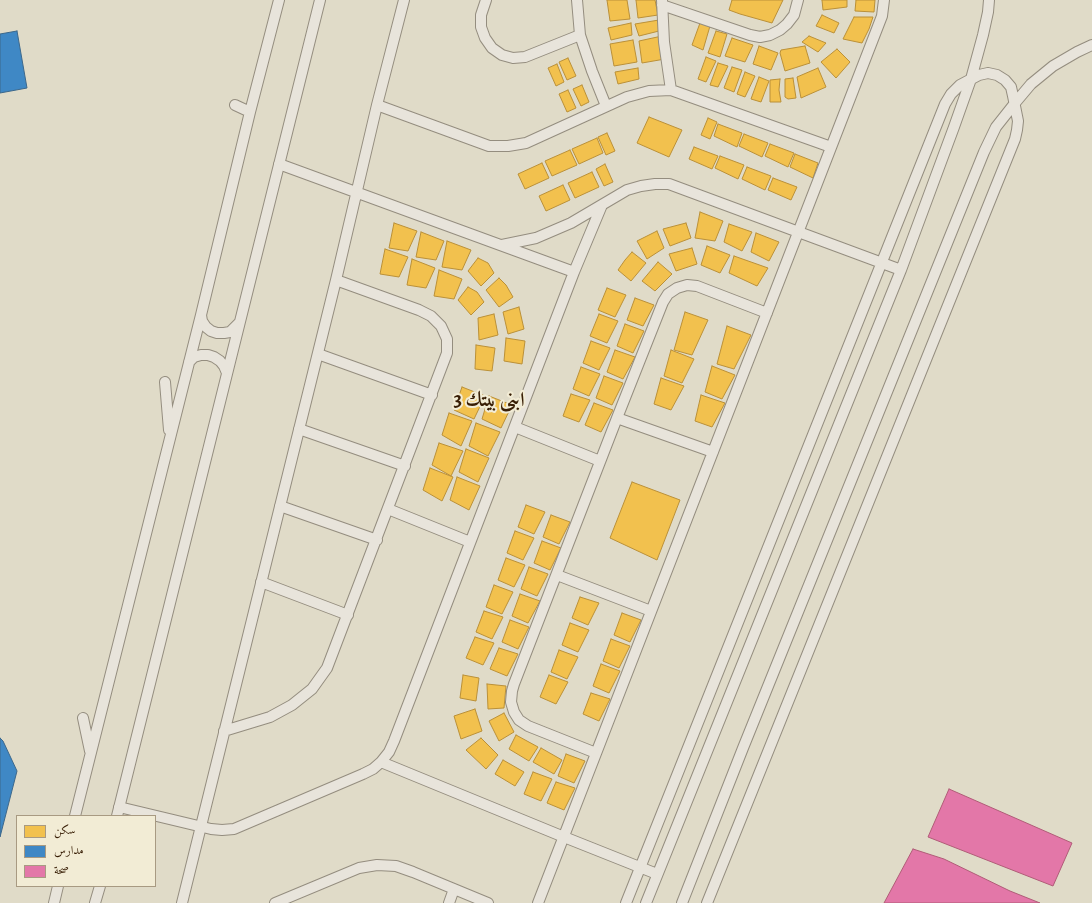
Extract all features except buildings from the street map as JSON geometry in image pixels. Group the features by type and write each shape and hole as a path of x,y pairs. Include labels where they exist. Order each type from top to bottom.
{"street":[{"path":"75,815 279,0"},
{"path":"138,815 118,811 320,0"},
{"path":"182,903 404,0"},
{"path":"486,0 481,15 481,27 485,38 492,48 502,55 513,58 525,57 580,35"},
{"path":"577,0 580,35 592,72 606,106"},
{"path":"671,90 664,42 662,3 750,35 760,36 770,35 780,30 787,24 794,14 798,0"},
{"path":"538,903 882,16 884,0"},
{"path":"646,903 901,270 971,79 983,35 989,0"},
{"path":"682,903 743,748 984,152 996,127 1032,84 1053,66 1092,45"},
{"path":"626,903 945,104 951,94 960,85 979,75 988,73 997,75 1005,80 1010,87 1016,111 1016,135 707,903"},
{"path":"377,105 490,146 508,146 526,143 627,97 649,91 671,90 831,147"},
{"path":"235,105 250,112"},
{"path":"279,164 574,272"},
{"path":"502,246 536,238 571,223 627,190 655,184 669,184 901,270"},
{"path":"156,818 222,830 234,829 363,774 373,769 389,752 574,272 602,205"},
{"path":"224,732 270,718 292,706 312,689 327,668 447,353 447,339 441,326 431,316 419,310 336,280"},
{"path":"596,753 528,726 519,720 514,712 511,702 514,684 600,461 662,302 668,294 677,288 687,285 697,286 767,313"},
{"path":"201,315 202,321 206,327 217,333 230,332 239,322"},
{"path":"318,354 432,395"},
{"path":"189,362 194,357 208,355 220,361 227,373"},
{"path":"165,382 169,439"},
{"path":"617,418 713,452"},
{"path":"515,427 600,461"},
{"path":"299,429 405,466"},
{"path":"280,506 377,540"},
{"path":"388,509 470,542"},
{"path":"557,575 651,611"},
{"path":"261,582 348,615"},
{"path":"83,718 91,754"},
{"path":"381,762 657,874"},
{"path":"275,903 359,868 377,865 396,866 488,903"},
{"path":"54,903 58,887"},
{"path":"96,903 100,887"},
{"path":"449,903 454,889"}],"district":[{"name":"ابنى بيتك 3","path":"489,401"}]}
